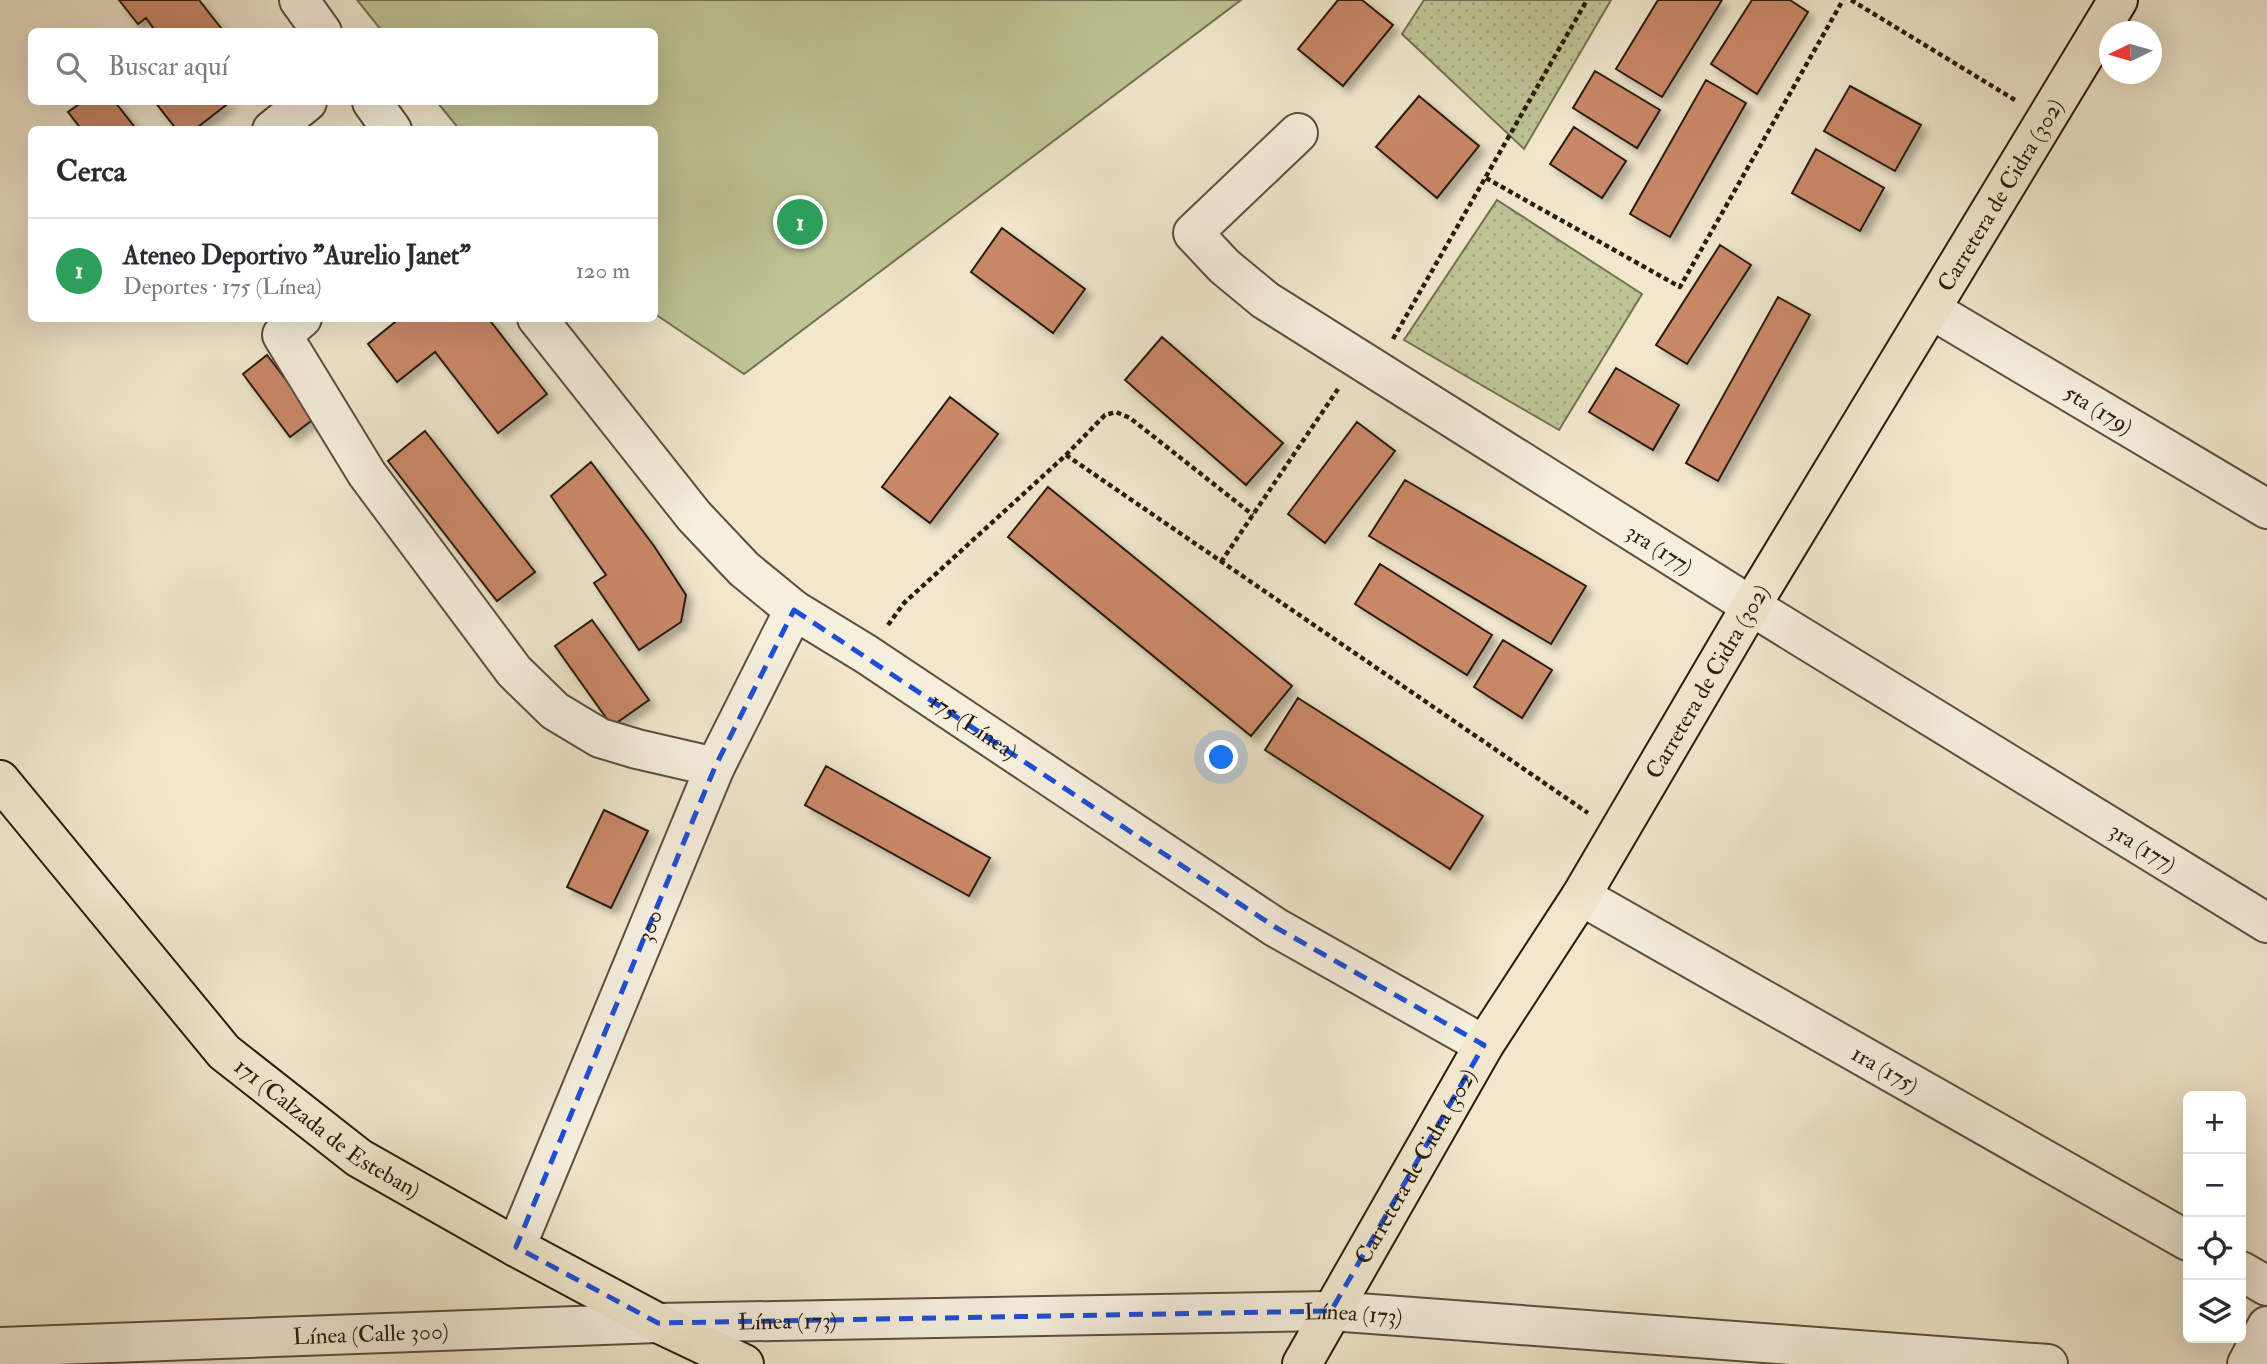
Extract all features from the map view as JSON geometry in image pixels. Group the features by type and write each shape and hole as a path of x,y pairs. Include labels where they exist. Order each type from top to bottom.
{"main road":[{"name":"Carretera de Cidra (302)","path":"1302,1364 1483,1045 1581,896 1751,606 2118,0"},
{"name":"171 (Calzada de Esteban)","path":"0,780 224,1052 359,1158 658,1323 744,1364"}],"street":[{"path":"299,0 319,28"},
{"path":"277,126 303,105"},
{"path":"374,105 389,126"},
{"name":"3ra (177)","path":"1298,133 1193,233 1224,266 1265,300 1751,606 2267,923"},
{"name":"5ta (179)","path":"1932,310 2267,509"},
{"name":"175 (Línea)","path":"540,322 694,516 744,569 794,610 866,654 1275,927 1483,1045"},
{"path":"283,324 367,474 522,679 555,711 600,738 715,767"},
{"name":"300","path":"516,1247 715,767 794,610"},
{"name":"1ra (175)","path":"1581,896 2183,1238"},
{"path":"2246,1274 2267,1286"},
{"name":"Línea (173)","path":"658,1323 1331,1311 2048,1364"},
{"name":"Línea (Calle 300)","path":"0,1347 658,1323"},
{"path":"2248,1364 2267,1326"}],"path":[{"path":"1221,562 1252,515 1367,364 1486,178 1587,0"},
{"path":"1486,178 1680,288 1843,0"},
{"path":"1851,0 2046,118"},
{"path":"866,654 904,603 1066,455 1105,415 1116,412 1130,418 1252,515"},
{"path":"1066,455 1618,833"}],"highlighted area":[{"path":"794,610 1275,927 1484,1045 1331,1311 658,1323 516,1247 715,767"}],"green space":[{"path":"357,0 1241,0 744,374 658,316 658,126 457,126 439,105 658,105 658,28 380,28"},
{"path":"1424,0 1611,0 1524,149 1402,34"},
{"path":"1497,200 1642,294 1559,430 1404,340"}],"building":[{"path":"119,0 199,0 221,28 153,28 146,18 138,24"},
{"path":"1338,0 1362,0 1393,25 1343,86 1298,49"},
{"path":"1658,0 1722,0 1662,97 1616,69"},
{"path":"1752,0 1790,0 1808,12 1757,94 1711,64"},
{"path":"1595,71 1660,110 1637,148 1573,108"},
{"path":"1706,80 1746,103 1670,237 1630,214"},
{"path":"1850,86 1921,125 1895,171 1824,131"},
{"path":"1419,96 1479,146 1437,198 1376,147"},
{"path":"78,105 117,105 134,126 79,126 68,112"},
{"path":"157,105 226,105 199,126 174,126"},
{"path":"1574,127 1626,161 1602,198 1550,164"},
{"path":"1816,149 1884,188 1860,231 1792,193"},
{"path":"1002,228 1085,289 1053,333 971,272"},
{"path":"1720,245 1751,265 1687,364 1656,345"},
{"path":"1778,297 1810,315 1718,481 1686,463"},
{"path":"395,322 491,322 547,394 498,433 435,352 397,382 368,344"},
{"path":"1162,337 1283,443 1246,485 1125,380"},
{"path":"267,355 315,418 290,437 243,374"},
{"path":"1616,368 1679,405 1653,450 1589,412"},
{"path":"950,397 998,434 930,523 882,487"},
{"path":"1357,422 1395,451 1325,543 1288,514"},
{"path":"425,431 535,572 497,601 388,461"},
{"path":"591,462 654,546 686,595 681,622 639,650 594,583 606,575 551,496"},
{"path":"1405,480 1586,586 1551,644 1369,536"},
{"path":"1048,487 1292,686 1251,736 1008,537"},
{"path":"1380,564 1492,635 1467,675 1355,604"},
{"path":"592,620 649,700 612,726 555,646"},
{"path":"1503,640 1552,670 1522,718 1474,687"},
{"path":"1298,698 1483,816 1450,869 1265,750"},
{"path":"826,766 990,858 969,896 805,805"},
{"path":"604,810 648,831 611,908 567,887"}],"place":[{"name":"Ateneo Deportivo \"Aurelio Janet\"","path":"800,222"}]}
